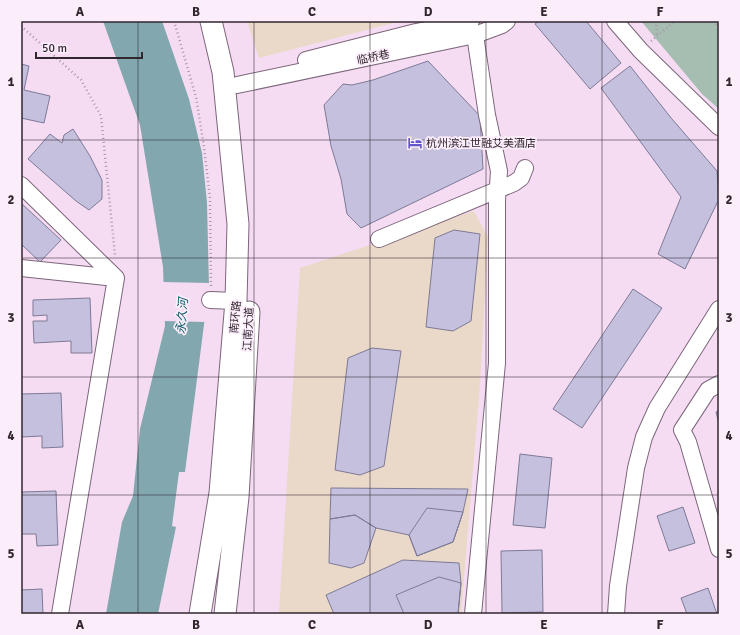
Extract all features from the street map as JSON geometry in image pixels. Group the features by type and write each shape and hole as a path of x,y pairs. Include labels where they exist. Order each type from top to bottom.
{"main road":[{"name":"南环路","path":"200,614 220,493 236,301 238,224 223,72 211,21"},
{"name":"江南大道","path":"225,21 237,80 250,221 250,304 238,497 225,614"}],"street":[{"path":"615,21 641,50 719,127"},
{"name":"临桥巷","path":"237,80 503,22"},
{"path":"473,28 487,115 499,171 497,190 496,363 473,614"},
{"path":"379,239 514,183 521,178 525,168"},
{"path":"21,185 116,278"},
{"path":"21,268 116,278"},
{"path":"60,614 116,278"},
{"path":"210,293 236,301"},
{"path":"616,614 618,586 636,468 644,437 656,408 719,309"},
{"path":"719,384 708,390 682,430 688,442 719,549"}],"path":[{"path":"174,21 196,97 204,147 210,198 210,293"},
{"path":"656,21 657,36"},
{"path":"650,42 675,21"},
{"path":"712,21 719,28"},
{"path":"21,26 81,80 101,116 116,278"}],"shaded area":[{"path":"247,21 401,21 259,58"},
{"path":"641,21 719,21 719,109 702,94"},
{"path":"474,211 488,237 480,385 461,614 279,614 300,268"}],"water":[{"name":"永久河","path":"103,21 162,21 189,99 202,153 207,203 209,286 185,472 179,472 172,526 176,527 158,614 106,614 122,522 133,496 140,429 165,326 163,267 140,125"}],"pier":[{"path":"161,282 211,283 206,322 162,321"}],"building":[{"path":"539,21 586,21 621,63 590,89 535,24"},
{"path":"428,61 480,116 483,169 361,228 347,214 341,179 331,146 324,105 343,84 352,85 373,80"},
{"path":"21,64 29,66 24,90 50,96 44,123 21,118"},
{"path":"630,66 672,119 717,171 719,199 685,269 658,254 681,197 601,88"},
{"path":"73,129 90,156 102,180 102,199 89,210 76,201 28,159 50,134 62,143 64,135"},
{"path":"21,203 61,240 40,262 21,244"},
{"path":"454,230 480,234 471,321 453,331 426,327 435,238"},
{"path":"633,289 662,308 582,428 553,409"},
{"path":"90,298 92,353 71,353 71,341 34,343 33,321 47,321 47,315 33,316 33,300"},
{"path":"372,348 401,351 384,466 360,475 335,470 348,358"},
{"path":"61,393 63,447 42,448 42,436 21,437 21,394"},
{"path":"719,411 719,424 716,412"},
{"path":"520,454 552,458 545,528 513,525"},
{"path":"331,488 468,489 463,512 453,542 417,556 409,535 376,528 355,515 330,519"},
{"path":"56,491 58,545 37,546 36,534 21,534 21,492"},
{"path":"683,507 695,543 669,551 657,516"},
{"path":"427,508 463,512 453,542 417,556 409,535"},
{"path":"355,515 376,528 364,563 351,568 329,563 330,519"},
{"path":"542,550 543,612 502,613 501,551"},
{"path":"403,560 459,563 461,583 458,614 334,614 326,595"},
{"path":"439,577 461,583 458,614 404,614 396,595"},
{"path":"708,588 717,614 687,614 681,598"},
{"path":"42,589 43,614 21,614 21,590"}],"place":[{"name":"杭州滨江世融艾美酒店","path":"415,143"}]}
